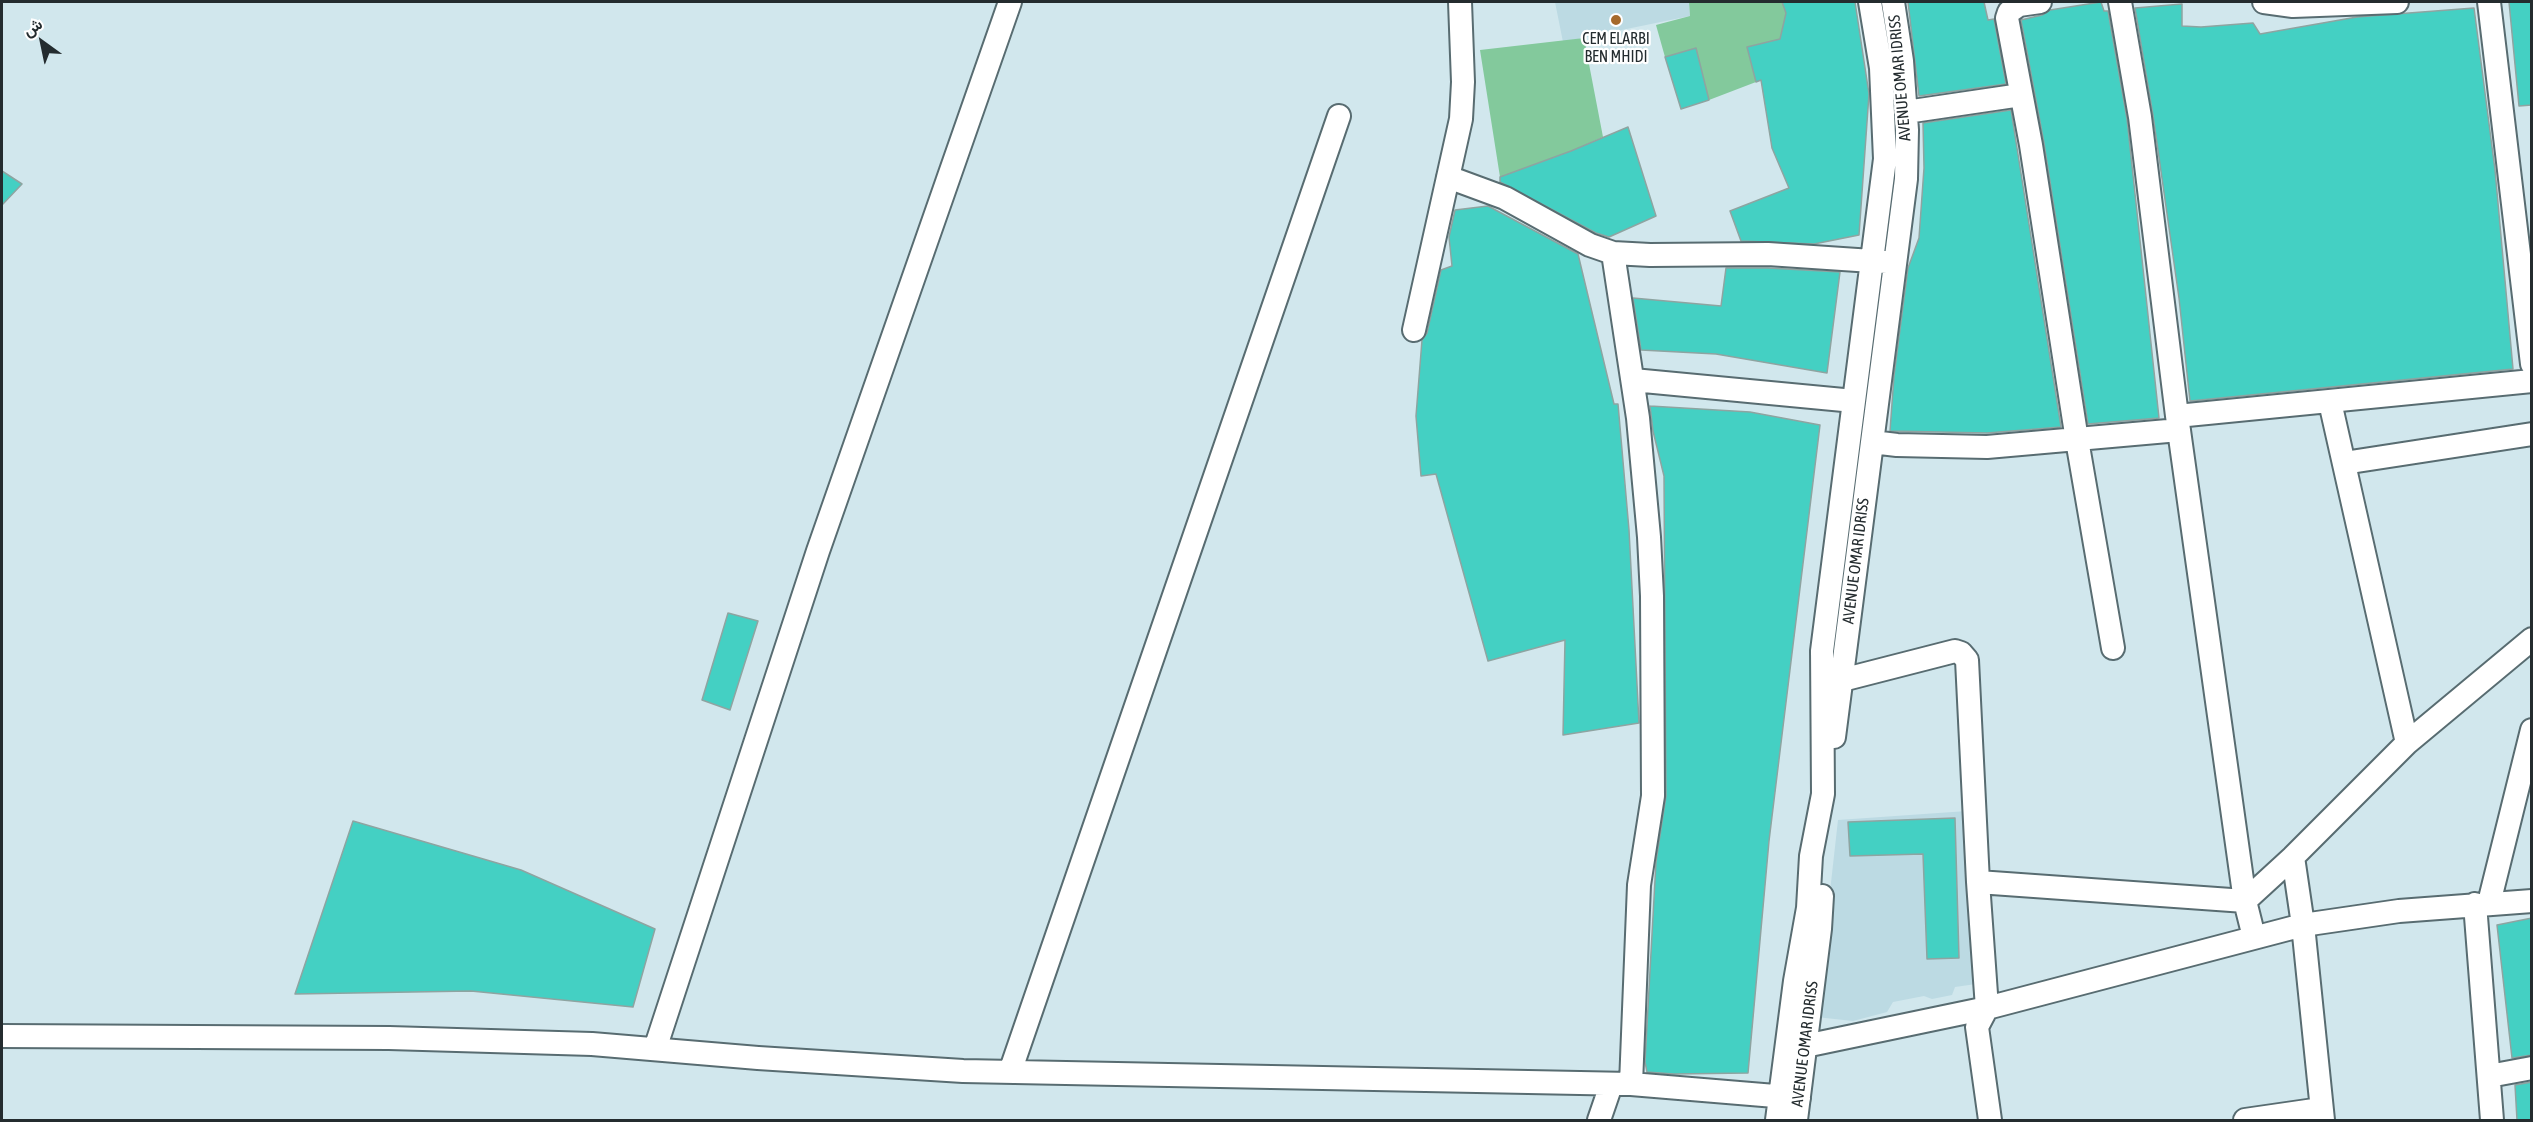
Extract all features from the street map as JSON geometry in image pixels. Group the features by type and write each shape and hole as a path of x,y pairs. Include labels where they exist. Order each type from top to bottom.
{"street":[{"path":"655,1049 818,552 1010,2"},
{"path":"1414,330 1461,119 1463,82 1460,2"},
{"path":"1777,1120 1789,1097 1811,856 1823,794 1822,651 1854,401 1883,262 1884,121 1881,68 1870,2"},
{"name":"AVENUE OMAR IDRISS","path":"1796,1120 1789,1097 1805,1046 1820,929 1830,763 1872,442 1883,262 1906,179 1906,112 1902,61 1893,2"},
{"path":"2040,2 2019,5 2009,12 2007,18 2113,648"},
{"path":"2120,2 2140,117 2178,423 2245,901 2254,937"},
{"path":"2264,2 2293,6 2397,2"},
{"path":"2489,2 2525,261 2532,364"},
{"path":"1906,112 2021,95"},
{"path":"1010,1072 1339,116"},
{"path":"1448,177 1505,198 1590,245 1613,253 1768,254 1883,262"},
{"path":"1599,1120 1621,1085 1639,885 1653,796 1654,700 1649,537 1632,380 1613,253"},
{"path":"1632,380 1854,401"},
{"path":"1872,442 1897,445 1987,447 2077,440 2178,423 2331,402 2532,381"},
{"path":"2331,402 2407,743"},
{"path":"2344,463 2532,434"},
{"path":"1978,882 2245,901 2293,857 2407,743 2532,639"},
{"path":"1842,680 1955,651 1964,655 1966,660 1978,882 1988,1008 1977,1027 1990,1120"},
{"path":"2492,1120 2488,1076 2482,903 2532,730"},
{"path":"2243,1120 2322,1115 2303,925 2293,857"},
{"path":"1805,1046 1988,1008 2303,925 2399,910 2532,900"},
{"path":"2,1036 389,1038 592,1044 770,1059 1010,1072 1621,1085 1789,1097"},
{"path":"2488,1076 2532,1068"}],"shaded area":[{"name":"CEM ELARBI BEN MHIDI","path":"1555,2 1692,2 1689,3 1690,16 1563,42"},
{"path":"1967,811 1976,984 1955,987 1952,995 1932,999 1924,996 1893,1002 1887,1012 1853,1021 1816,1017 1838,820"}],"green space":[{"path":"1689,2 1782,2 1786,13 1780,39 1747,47 1756,82 1709,100 1696,49 1665,57 1656,25 1690,16"},
{"path":"1584,38 1603,137 1500,177 1480,50"}],"building":[{"path":"1782,2 1855,2 1869,94 1859,235 1814,244 1741,241 1730,211 1789,188 1772,148 1761,80 1756,82 1747,47 1780,39 1786,13"},
{"path":"1908,2 1984,2 1988,20 1994,19 2006,84 1919,96"},
{"path":"2101,2 2104,11 2108,11 2127,119 2159,418 2088,424 2044,143 2021,20 2042,15 2050,10"},
{"path":"2509,2 2532,2 2532,105 2519,106"},
{"path":"2182,4 2182,26 2201,27 2253,23 2260,34 2357,17 2474,8 2495,170 2513,369 2190,401 2179,298 2135,8"},
{"path":"1696,48 1709,100 1681,109 1665,57"},
{"path":"2011,110 2061,427 1987,433 1890,431 1894,376 1908,268 1919,238 1924,168 1923,123"},
{"path":"1628,127 1656,216 1609,237 1596,233 1500,182 1500,177"},
{"path":"2,171 22,184 2,205"},
{"path":"1488,206 1578,254 1614,404 1618,404 1629,530 1639,723 1563,735 1565,640 1488,661 1436,474 1421,476 1416,416 1422,340 1427,333 1441,270 1452,266 1449,237 1455,210"},
{"path":"1726,268 1840,272 1827,373 1716,354 1641,350 1633,298 1721,306"},
{"path":"1650,406 1750,412 1820,425 1769,841 1748,1073 1647,1072 1645,1062 1656,862 1666,796 1664,476 1653,431"},
{"path":"728,613 758,621 730,710 702,700"},
{"path":"1955,818 1959,958 1927,959 1923,854 1850,856 1848,822"},
{"path":"353,821 521,870 655,929 633,1007 471,991 295,994"},
{"path":"2532,918 2532,1055 2512,1058 2497,925"},
{"path":"2532,1082 2532,1120 2517,1120 2515,1085"}],"place":[{"name":"CEM ELARBI BEN MHIDI","path":"1616,20"}]}
